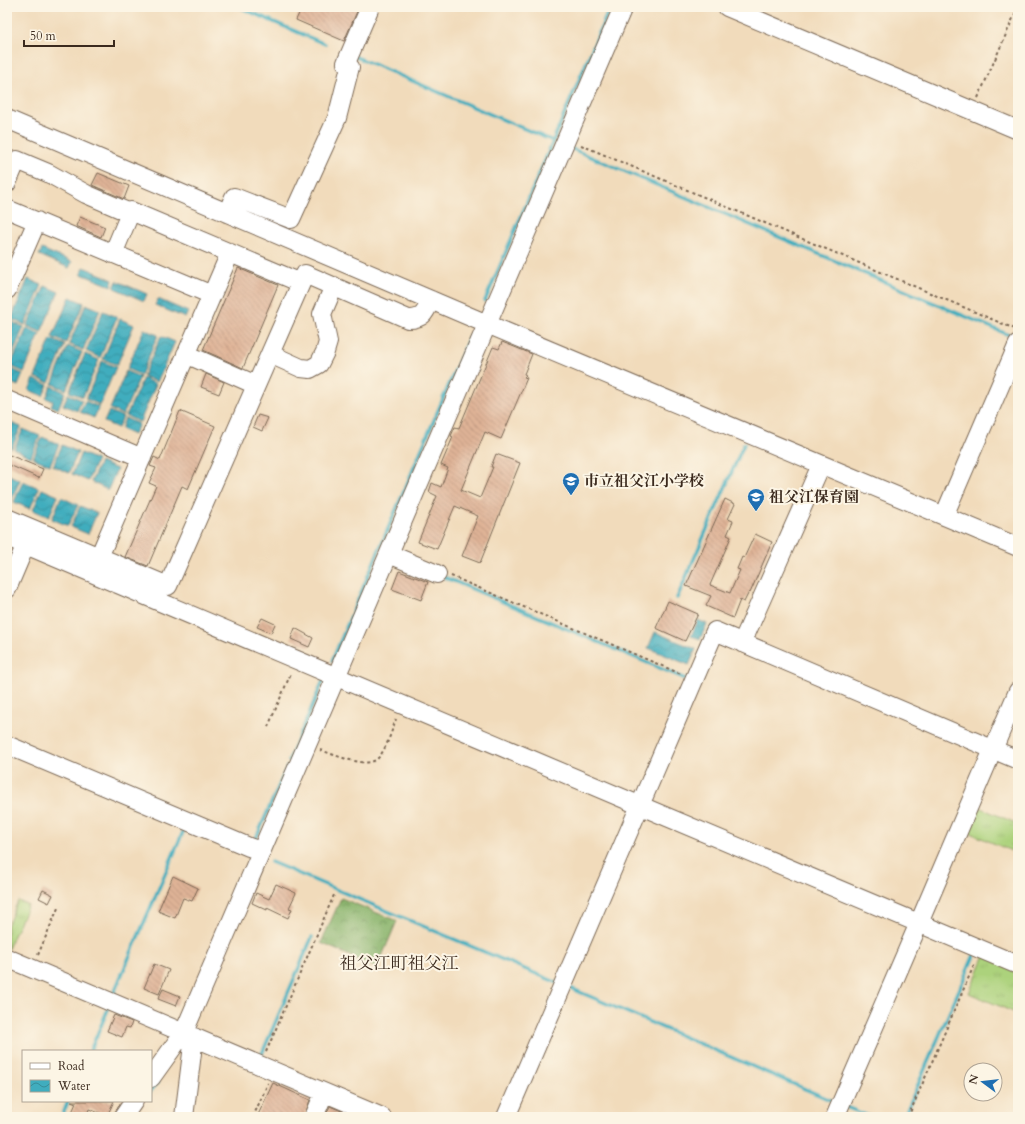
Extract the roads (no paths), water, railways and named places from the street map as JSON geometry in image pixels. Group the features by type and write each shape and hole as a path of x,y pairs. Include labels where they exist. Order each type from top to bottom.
{"street":[{"path":"227,213 234,197 291,219 337,118 350,67 346,63 370,7"},
{"path":"184,1117 189,1035 261,850 624,7"},
{"path":"728,7 1018,130"},
{"path":"7,119 487,324 1018,547"},
{"path":"7,183 17,160 48,173 86,194 130,213 131,211 301,283"},
{"path":"7,208 212,295"},
{"path":"113,254 130,213"},
{"path":"7,290 37,221"},
{"path":"99,557 230,253"},
{"path":"7,518 168,586 305,274 408,319 417,319 425,313 431,300"},
{"path":"270,354 301,368 310,369 319,364 328,342 322,314 334,286"},
{"path":"944,516 1018,344"},
{"path":"186,354 256,385"},
{"path":"7,400 142,458"},
{"path":"742,643 821,464"},
{"path":"7,536 336,677 1018,965"},
{"path":"7,589 26,544"},
{"path":"389,554 437,574"},
{"path":"506,1117 715,631 1018,760"},
{"path":"835,1117 920,923 1018,691"},
{"path":"7,745 249,847 261,850"},
{"path":"7,958 382,1117"},
{"path":"152,1077 189,1035"},
{"path":"314,1117 324,1093"},
{"path":"123,1117 133,1102"}],"water":[{"path":"42,249 72,262 69,268 39,255"},
{"path":"84,267 113,280 111,286 81,274"},
{"path":"28,279 42,285 25,325 11,319"},
{"path":"117,281 147,294 144,301 114,288"},
{"path":"45,286 59,292 41,332 27,326"},
{"path":"70,297 84,303 66,343 52,337"},
{"path":"158,299 188,312 185,318 155,305"},
{"path":"86,304 100,310 83,350 69,344"},
{"path":"103,311 117,317 100,358 86,351"},
{"path":"120,319 134,325 117,365 103,359"},
{"path":"10,321 24,327 8,365 7,328"},
{"path":"27,328 40,334 24,372 10,366"},
{"path":"144,329 158,335 141,375 127,369"},
{"path":"161,336 175,342 157,382 143,376"},
{"path":"51,339 65,345 49,383 35,377"},
{"path":"68,346 82,352 66,390 52,384"},
{"path":"85,354 99,360 83,397 69,392"},
{"path":"102,361 116,367 100,405 86,399"},
{"path":"9,368 23,374 18,386 7,381"},
{"path":"126,371 140,377 123,415 110,409"},
{"path":"143,378 156,384 140,422 126,416"},
{"path":"34,379 48,385 43,396 29,390"},
{"path":"51,386 65,392 58,409 51,406 53,401 46,398"},
{"path":"68,394 82,400 77,411 63,405"},
{"path":"85,401 99,407 94,418 80,412"},
{"path":"109,411 123,417 118,428 104,422"},
{"path":"125,418 139,424 134,435 121,429"},
{"path":"7,421 21,427 12,448 7,446"},
{"path":"23,429 40,436 31,457 14,449"},
{"path":"42,437 59,444 50,465 33,458"},
{"path":"62,445 78,452 69,473 53,466"},
{"path":"81,453 97,460 88,481 72,474"},
{"path":"100,462 117,469 108,490 91,482"},
{"path":"7,474 20,480 11,501 7,499"},
{"path":"23,481 39,488 30,509 14,502"},
{"path":"42,489 58,496 49,517 33,510"},
{"path":"61,497 78,505 68,526 52,519"},
{"path":"80,506 97,513 88,534 71,527"},
{"path":"698,620 707,624 700,639 691,636"},
{"path":"655,632 696,649 689,665 648,648"}],"waterway":[{"path":"239,7 325,44"},
{"path":"485,301 610,7"},
{"path":"354,56 553,141"},
{"path":"570,148 1016,338"},
{"path":"332,661 470,335"},
{"path":"677,598 744,444"},
{"path":"444,577 688,680"},
{"path":"289,761 323,681"},
{"path":"254,843 287,767"},
{"path":"113,995 186,825"},
{"path":"271,862 558,983"},
{"path":"261,1056 312,937"},
{"path":"904,1117 975,953"},
{"path":"568,987 833,1101"},
{"path":"90,1050 109,1007"},
{"path":"152,1090 157,1083"},
{"path":"62,1117 68,1102"},
{"path":"846,1107 871,1117"}],"place":[{"name":"市立祖父江小学校","path":"571,496"},
{"name":"祖父江保育園","path":"756,512"}],"district":[{"name":"祖父江町祖父江","path":"399,963"}]}
